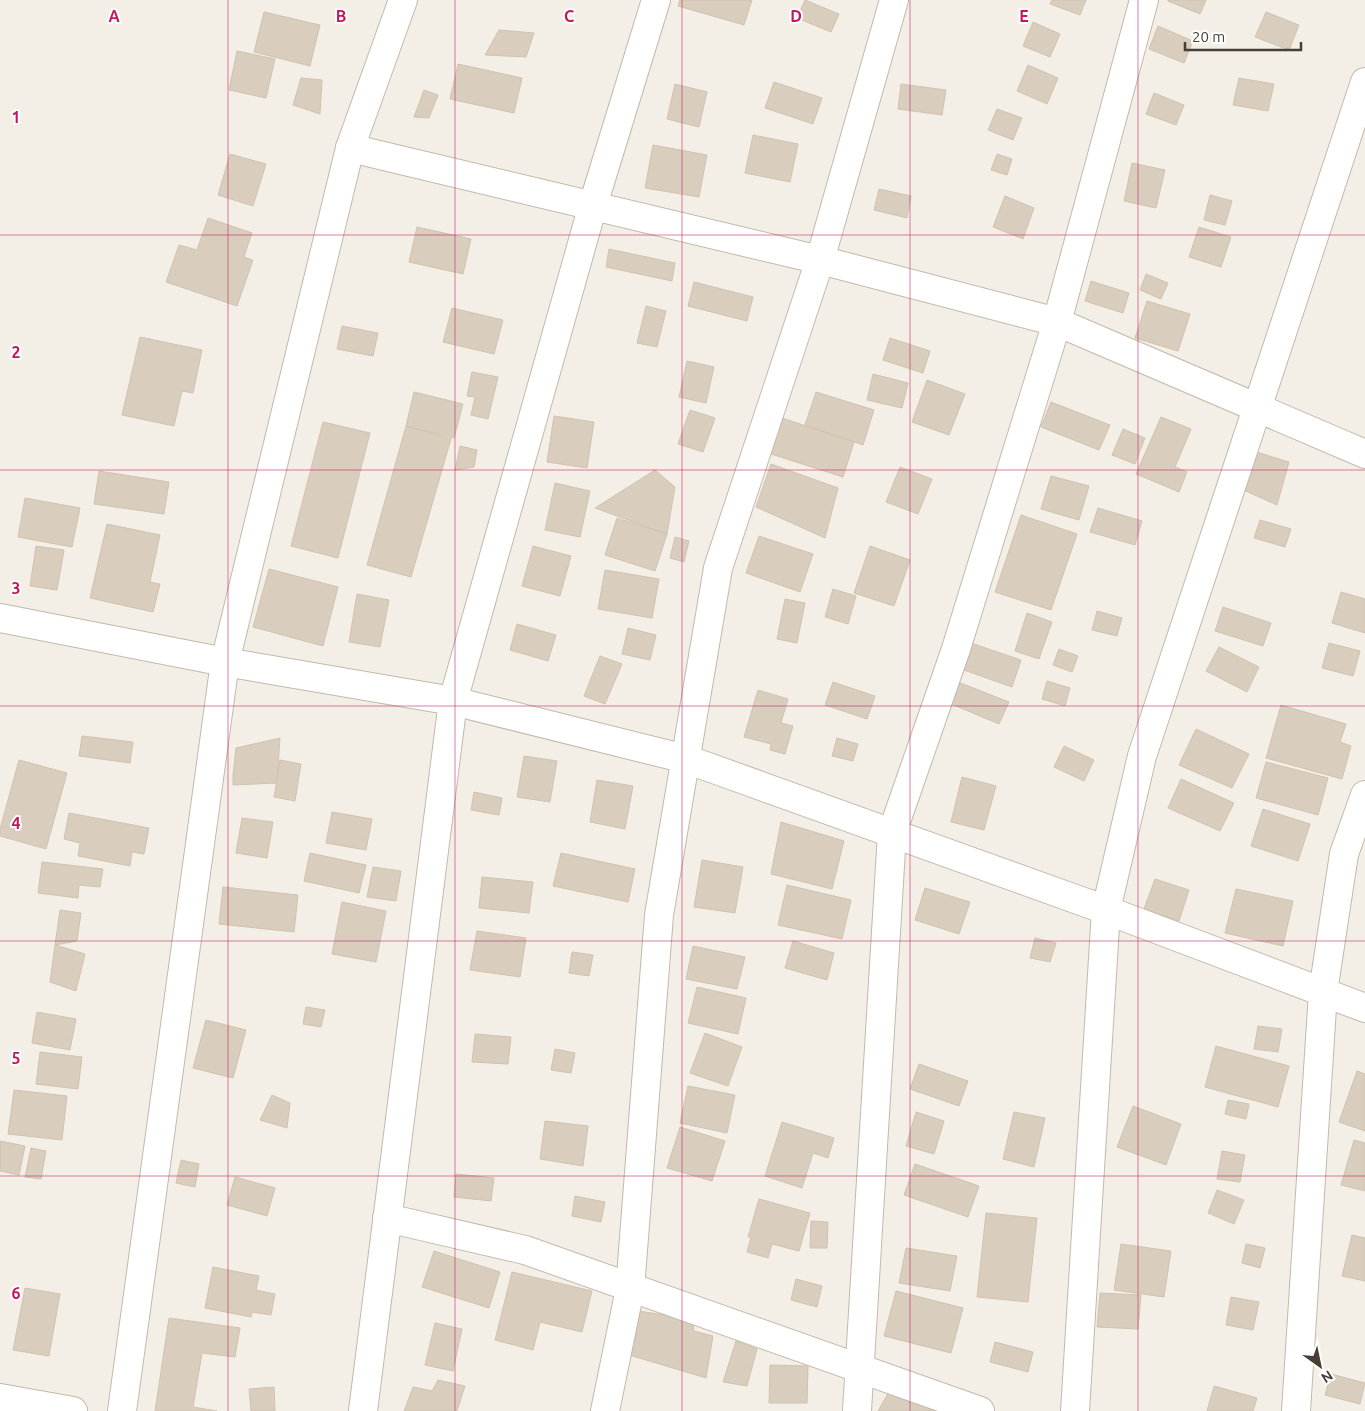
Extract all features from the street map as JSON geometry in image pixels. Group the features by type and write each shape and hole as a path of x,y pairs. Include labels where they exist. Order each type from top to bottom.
{"street":[{"path":"122,1411 225,662 350,148 403,0"},
{"path":"363,1411 453,701 593,205 656,0"},
{"path":"605,1411 630,1288 659,916 718,568 820,260 894,0"},
{"path":"857,1411 892,833 956,649 1057,322 1144,0"},
{"path":"1075,1411 1106,910 1142,756 1365,82"},
{"path":"350,148 820,260 1057,322 1365,454"},
{"path":"0,618 225,662 453,701 686,759 1106,910 1365,1008"},
{"path":"1296,1411 1324,992 1344,854 1365,795"},
{"path":"388,1218 524,1250 980,1411"},
{"path":"0,1398 73,1411"}],"building":[{"path":"680,0 752,0 744,25 678,6"},
{"path":"805,0 839,14 831,32 797,18"},
{"path":"1052,0 1086,0 1080,15 1050,4"},
{"path":"1168,0 1206,0 1200,14"},
{"path":"264,12 320,25 310,66 254,52"},
{"path":"1266,12 1299,25 1289,50 1255,37"},
{"path":"1033,22 1060,34 1050,57 1023,46"},
{"path":"1158,26 1193,41 1184,63 1149,49"},
{"path":"499,30 534,33 526,57 485,55"},
{"path":"237,51 275,59 266,98 229,90"},
{"path":"458,64 522,78 514,113 450,99"},
{"path":"1028,65 1058,78 1047,104 1017,91"},
{"path":"301,78 322,80 320,114 293,105"},
{"path":"1239,78 1274,84 1268,111 1233,105"},
{"path":"774,82 822,98 813,124 765,108"},
{"path":"675,84 707,92 699,127 667,119"},
{"path":"901,84 946,90 942,115 898,109"},
{"path":"424,90 438,95 429,118 414,117"},
{"path":"1154,93 1184,105 1176,125 1146,114"},
{"path":"997,109 1022,118 1013,140 988,130"},
{"path":"753,135 798,144 790,182 745,173"},
{"path":"653,145 707,155 699,197 645,188"},
{"path":"230,154 266,164 253,206 218,195"},
{"path":"997,154 1012,159 1007,175 991,170"},
{"path":"1132,163 1165,170 1156,208 1124,201"},
{"path":"879,189 911,196 907,218 874,210"},
{"path":"1210,195 1232,201 1225,225 1204,220"},
{"path":"1005,196 1034,208 1023,239 993,227"},
{"path":"208,218 252,233 244,257 253,260 237,306 166,282 179,245 197,250"},
{"path":"417,227 471,239 463,274 409,262"},
{"path":"1199,227 1231,237 1221,267 1189,257"},
{"path":"609,249 675,263 672,281 606,267"},
{"path":"1146,274 1168,283 1161,299 1140,290"},
{"path":"1091,281 1129,293 1123,313 1085,301"},
{"path":"694,282 753,297 747,321 688,306"},
{"path":"1147,301 1190,314 1178,351 1135,338"},
{"path":"646,306 666,311 657,347 637,343"},
{"path":"452,308 503,320 494,354 443,342"},
{"path":"342,326 378,333 373,356 337,349"},
{"path":"140,337 202,350 193,393 182,391 174,426 122,415"},
{"path":"890,338 930,351 923,373 883,360"},
{"path":"687,361 714,367 706,403 679,397"},
{"path":"472,372 498,377 488,419 471,415 475,397 467,396"},
{"path":"873,374 908,383 902,408 867,400"},
{"path":"927,380 965,394 949,435 912,422"},
{"path":"414,392 463,404 454,438 406,426"},
{"path":"816,392 874,410 863,445 805,425"},
{"path":"1051,402 1110,425 1099,450 1041,427"},
{"path":"690,410 715,418 703,452 678,444"},
{"path":"554,416 594,422 587,468 547,462"},
{"path":"779,417 854,442 843,477 768,453"},
{"path":"1161,417 1191,429 1175,467 1187,472 1179,492 1136,474"},
{"path":"323,422 370,433 338,558 291,546"},
{"path":"406,426 451,439 411,577 367,565"},
{"path":"1123,429 1145,438 1135,464 1112,455"},
{"path":"460,446 477,450 474,467 455,470"},
{"path":"1253,451 1289,462 1277,505 1239,488"},
{"path":"771,464 838,488 825,538 756,507"},
{"path":"900,467 932,479 918,514 886,502"},
{"path":"655,470 675,487 667,534 595,508"},
{"path":"99,471 169,482 164,514 94,504"},
{"path":"1051,476 1089,486 1079,520 1041,509"},
{"path":"555,483 590,491 580,537 545,530"},
{"path":"25,498 80,508 72,547 18,537"},
{"path":"1098,508 1142,521 1135,545 1090,532"},
{"path":"1021,515 1077,534 1051,610 995,592"},
{"path":"617,518 667,534 655,571 605,555"},
{"path":"1260,520 1291,529 1285,547 1254,538"},
{"path":"107,524 160,535 150,582 160,584 153,612 90,598"},
{"path":"759,536 813,554 800,592 746,573"},
{"path":"675,537 689,541 684,562 670,558"},
{"path":"36,546 64,550 57,590 30,586"},
{"path":"533,546 571,556 560,596 522,586"},
{"path":"870,546 910,560 894,606 854,593"},
{"path":"269,569 338,587 323,646 253,627"},
{"path":"605,570 659,579 652,618 598,609"},
{"path":"833,589 856,596 848,624 825,617"},
{"path":"1341,592 1365,599 1365,633 1332,623"},
{"path":"357,594 389,600 380,647 349,642"},
{"path":"785,599 805,603 797,643 777,639"},
{"path":"1223,607 1271,623 1263,646 1215,631"},
{"path":"1097,611 1122,618 1117,636 1092,630"},
{"path":"1027,613 1052,622 1039,659 1015,651"},
{"path":"517,624 556,635 548,661 510,650"},
{"path":"628,628 656,635 650,660 622,654"},
{"path":"971,643 1021,660 1012,687 961,669"},
{"path":"1329,643 1360,651 1353,676 1322,668"},
{"path":"1219,647 1259,667 1247,692 1206,671"},
{"path":"1059,649 1078,656 1072,672 1053,665"},
{"path":"600,656 622,664 605,704 584,696"},
{"path":"1047,681 1070,688 1065,706 1042,699"},
{"path":"833,682 875,696 867,719 825,705"},
{"path":"958,682 1009,702 999,724 949,703"},
{"path":"758,690 788,699 781,723 793,726 785,754 770,750 771,744 744,737"},
{"path":"1281,705 1346,724 1340,742 1351,746 1342,779 1266,758"},
{"path":"1196,729 1249,754 1232,788 1179,765"},
{"path":"82,736 133,742 130,763 79,756"},
{"path":"280,738 277,783 233,785 236,748"},
{"path":"837,738 858,744 853,761 832,756"},
{"path":"1064,746 1094,760 1084,781 1054,767"},
{"path":"524,756 557,761 550,802 517,797"},
{"path":"19,760 67,773 46,849 0,836 0,829"},
{"path":"280,760 301,764 295,801 274,797"},
{"path":"1266,762 1328,778 1318,815 1256,798"},
{"path":"962,777 996,786 984,830 951,822"},
{"path":"1181,779 1234,803 1220,831 1168,808"},
{"path":"597,780 633,786 625,829 590,822"},
{"path":"474,792 502,798 499,815 471,810"},
{"path":"1263,809 1310,824 1298,861 1251,846"},
{"path":"332,812 372,819 366,850 326,843"},
{"path":"69,813 149,828 144,854 132,852 130,866 78,856 80,843 64,839"},
{"path":"242,818 273,822 267,858 236,853"},
{"path":"781,822 844,841 832,889 771,874"},
{"path":"310,853 366,865 359,893 304,881"},
{"path":"561,853 635,869 628,902 553,886"},
{"path":"702,860 743,867 735,913 694,907"},
{"path":"42,862 103,869 100,887 79,885 78,898 38,893"},
{"path":"373,867 401,871 396,901 367,897"},
{"path":"482,877 533,882 529,913 479,908"},
{"path":"1155,879 1189,890 1179,921 1144,909"},
{"path":"787,885 851,900 842,939 778,925"},
{"path":"223,887 298,895 294,932 219,924"},
{"path":"925,888 970,902 959,934 915,920"},
{"path":"1236,889 1293,901 1283,946 1225,933"},
{"path":"342,902 386,911 376,962 332,954"},
{"path":"60,910 81,913 77,941 55,945"},
{"path":"477,931 526,938 520,977 470,970"},
{"path":"1035,938 1056,943 1050,962 1030,958"},
{"path":"793,941 834,953 827,980 785,968"},
{"path":"55,945 85,954 76,991 50,982"},
{"path":"693,946 745,957 737,989 686,979"},
{"path":"572,952 593,955 589,976 569,973"},
{"path":"697,987 746,998 738,1034 688,1023"},
{"path":"306,1007 325,1010 321,1027 303,1024"},
{"path":"37,1012 76,1019 70,1050 32,1043"},
{"path":"206,1020 246,1030 233,1078 193,1068"},
{"path":"1258,1026 1282,1029 1278,1052 1254,1049"},
{"path":"705,1033 742,1047 728,1086 690,1073"},
{"path":"475,1034 511,1037 508,1064 472,1062"},
{"path":"1216,1046 1289,1066 1278,1107 1205,1087"},
{"path":"555,1049 575,1053 571,1073 551,1070"},
{"path":"40,1052 82,1057 78,1089 36,1084"},
{"path":"919,1064 968,1081 959,1106 910,1089"},
{"path":"1357,1071 1365,1074 1365,1131 1339,1122"},
{"path":"688,1086 735,1095 727,1133 680,1123"},
{"path":"14,1090 67,1096 62,1140 8,1134"},
{"path":"272,1095 290,1103 287,1128 260,1120"},
{"path":"1228,1100 1249,1104 1246,1119 1225,1114"},
{"path":"1133,1106 1181,1124 1166,1165 1117,1147"},
{"path":"916,1112 944,1121 934,1154 906,1146"},
{"path":"1014,1112 1045,1118 1034,1167 1003,1159"},
{"path":"545,1121 588,1126 583,1166 540,1159"},
{"path":"782,1122 834,1138 828,1158 813,1153 802,1188 765,1176"},
{"path":"680,1127 725,1141 712,1181 667,1168"},
{"path":"1354,1140 1365,1143 1365,1191 1341,1185"},
{"path":"0,1141 25,1146 19,1175 0,1171"},
{"path":"31,1148 46,1151 41,1179 25,1177"},
{"path":"1222,1151 1245,1155 1240,1182 1217,1179"},
{"path":"181,1160 199,1164 195,1187 176,1183"},
{"path":"915,1164 979,1186 968,1217 904,1195"},
{"path":"456,1174 494,1178 491,1201 454,1197"},
{"path":"235,1177 275,1188 267,1216 227,1205"},
{"path":"1217,1190 1244,1200 1234,1224 1208,1213"},
{"path":"575,1196 605,1202 601,1222 572,1216"},
{"path":"759,1199 810,1213 799,1251 772,1244 768,1258 747,1252 751,1237 748,1237"},
{"path":"986,1213 1037,1218 1028,1302 977,1297"},
{"path":"811,1221 828,1222 827,1248 810,1248"},
{"path":"1352,1235 1365,1238 1365,1281 1342,1276"},
{"path":"1121,1244 1171,1251 1164,1297 1114,1290"},
{"path":"1246,1244 1265,1248 1260,1268 1242,1263"},
{"path":"906,1248 957,1256 950,1291 899,1283"},
{"path":"434,1251 500,1272 489,1308 422,1287"},
{"path":"213,1267 259,1276 256,1290 275,1294 271,1315 252,1312 251,1317 205,1308"},
{"path":"512,1272 592,1291 582,1332 540,1322 533,1350 495,1340"},
{"path":"796,1279 822,1286 817,1307 791,1300"},
{"path":"25,1288 60,1294 49,1356 13,1350"},
{"path":"896,1291 963,1308 951,1353 884,1336"},
{"path":"1100,1293 1141,1295 1138,1329 1097,1327"},
{"path":"1231,1297 1259,1302 1253,1330 1226,1325"},
{"path":"638,1311 692,1319 694,1331 713,1336 706,1378 626,1354"},
{"path":"169,1318 240,1328 235,1357 202,1353 193,1407 217,1411 155,1411"},
{"path":"435,1323 462,1329 453,1371 425,1365"},
{"path":"736,1341 757,1349 747,1386 723,1382"},
{"path":"995,1342 1033,1352 1028,1372 990,1362"},
{"path":"770,1365 808,1366 807,1403 769,1403"},
{"path":"1331,1374 1365,1383 1360,1404 1325,1395"},
{"path":"438,1380 465,1386 457,1411 404,1411 413,1387 432,1391"},
{"path":"1214,1386 1257,1398 1253,1411 1207,1411"},
{"path":"274,1387 275,1411 251,1411 249,1389"},
{"path":"890,1390 949,1411 878,1411"}]}
